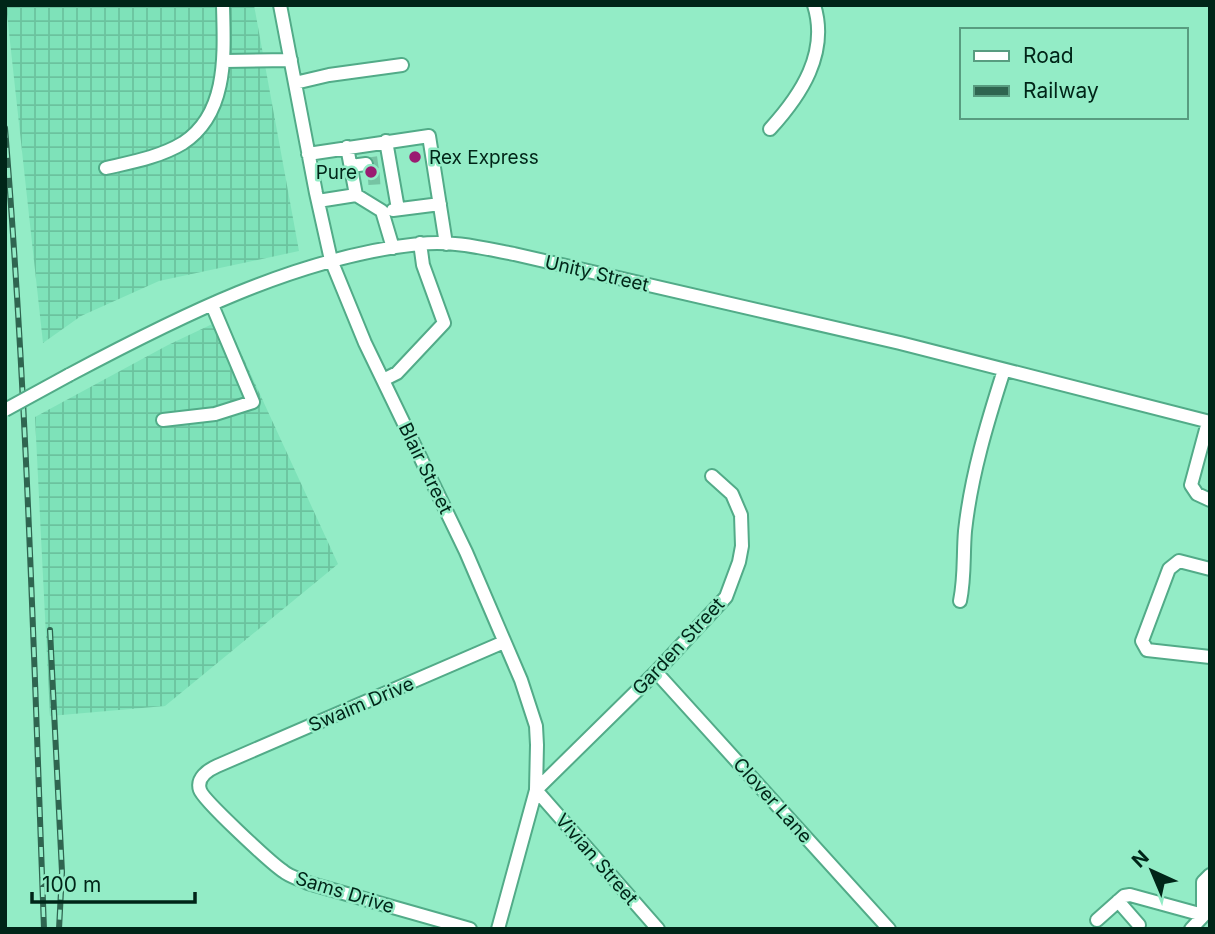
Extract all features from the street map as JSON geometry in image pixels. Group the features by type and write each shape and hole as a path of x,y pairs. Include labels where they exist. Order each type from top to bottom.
{"street":[{"path":"106,168 162,152 184,142 205,119 222,82 223,5"},
{"name":"Blair Street","path":"280,5 331,260 383,380 466,552 520,680 536,726 536,790 498,929"},
{"path":"770,129 792,106 808,76 818,48 818,18 814,5"},
{"path":"224,61 291,60"},
{"path":"295,83 329,75 402,65"},
{"path":"308,154 429,136 446,244"},
{"path":"378,162 386,142"},
{"path":"347,147 355,188 382,211 393,248"},
{"path":"351,166 378,162"},
{"path":"378,162 387,177 398,209"},
{"path":"318,201 355,188 368,179"},
{"path":"382,211 440,204"},
{"path":"383,380 397,373 444,323 423,265 420,243"},
{"name":"Unity Street","path":"5,410 151,331 212,305 331,260 420,243 462,244 514,254 887,340 1209,422"},
{"path":"163,420 215,414 253,402 212,305"},
{"path":"960,601 964,580 965,531 974,474 1004,370"},
{"path":"1209,422 1191,485 1197,494 1210,499"},
{"name":"Garden Street","path":"536,790 656,672 726,597 737,571 742,546 741,515 732,494 712,476"},
{"path":"1210,569 1179,561 1168,569 1142,641 1147,650 1210,657"},
{"name":"Swaim Drive","path":"217,766 504,642"},
{"name":"Clover Lane","path":"656,672 889,929"},
{"name":"Sams Drive","path":"217,766 206,771 200,781 200,791 258,850 285,873 308,883 470,929"},
{"name":"Vivian Street","path":"536,790 658,929"},
{"path":"1191,929 1206,912 1203,882 1210,875"},
{"path":"1097,920 1118,901 1130,895 1206,912"},
{"path":"1118,901 1139,925"}],"shaded area":[{"path":"6,5 254,5 299,251 159,281 81,316 43,343"},
{"path":"225,318 338,564 165,706 50,716 35,417 168,345"}],"tunnel":[{"path":"366,164 380,162"},
{"path":"368,179 382,178"}],"railway":[{"path":"5,128 24,428 44,929"},
{"path":"50,630 62,872 59,929"}],"place":[{"name":"Rex Express","path":"415,157"},
{"name":"Pure","path":"371,172"}]}
